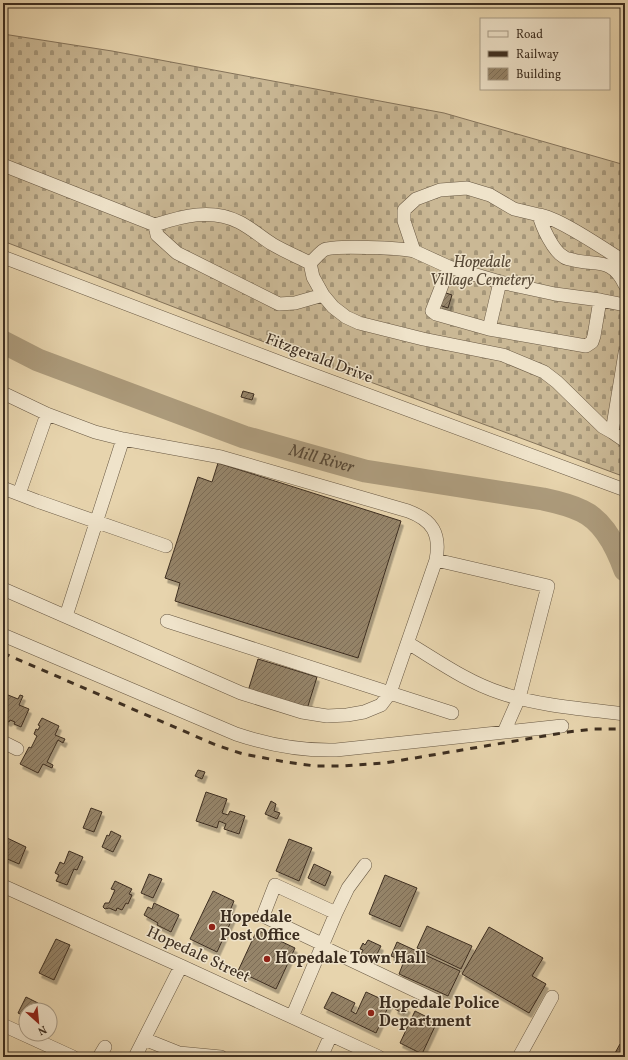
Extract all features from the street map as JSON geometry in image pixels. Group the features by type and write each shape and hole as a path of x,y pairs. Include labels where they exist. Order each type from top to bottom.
{"street":[{"path":"3,165 155,225 175,218 197,215 224,216 238,222 271,243 310,263"},
{"path":"414,251 404,221 404,210 416,199 440,190 467,188 490,195 514,209 546,216 571,229 625,262"},
{"path":"539,215 543,229 564,257 609,266 615,270 625,285"},
{"path":"155,225 157,235 177,253 279,304 324,295"},
{"path":"310,263 325,250 342,247 414,251 449,267 500,282 555,294 625,305"},
{"name":"Fitzgerald Drive","path":"3,257 295,368 625,490"},
{"path":"310,263 313,277 324,295 333,307 346,317 359,323 416,337 503,355 544,372 557,382 603,427 625,441"},
{"path":"449,267 432,310 436,314 488,329 586,346 592,342 594,336 600,300"},
{"path":"488,329 500,282"},
{"path":"612,432 625,353"},
{"path":"3,393 81,428 122,439 221,457 418,515 431,525 435,531 438,545 436,560 390,693 381,705 364,712 347,715 327,716 302,712 241,693 3,588"},
{"path":"19,494 47,414"},
{"path":"66,616 122,439"},
{"path":"3,488 166,546"},
{"path":"436,560 548,586 519,698 504,732"},
{"path":"167,621 452,713"},
{"path":"3,635 236,734 258,741 290,748 336,750 562,726"},
{"path":"408,643 470,680 500,693 519,698 625,714"},
{"path":"3,742 17,749"},
{"path":"292,1017 321,945 348,888 365,865"},
{"path":"336,913 275,884 262,916 437,1001"},
{"name":"Hopedale Street","path":"3,886 379,1057"},
{"path":"135,1057 181,966"},
{"path":"519,1057 552,997"},
{"path":"3,1025 66,1056"},
{"path":"321,1057 331,1035"},
{"path":"144,1039 179,1053 221,1057"}],"green space":[{"name":"Hopedale Village Cemetery","path":"3,34 112,51 444,113 625,165 625,477 298,355 3,241"}],"building":[{"path":"443,292 452,295 448,308 439,305"},
{"path":"243,391 254,394 252,400 241,397"},
{"path":"218,463 401,521 358,658 175,601 180,583 165,578 198,477 212,482"},
{"path":"258,659 317,677 307,709 248,691"},
{"path":"3,693 18,699 20,695 23,696 19,705 29,709 21,727 14,724 15,722 4,720 6,716 3,715"},
{"path":"42,718 59,726 55,735 65,739 63,743 58,740 47,762 53,765 52,768 43,764 38,773 20,764 37,736 34,734 36,729 38,730 40,726 38,725"},
{"path":"198,770 205,772 202,779 195,776"},
{"path":"206,792 227,799 222,813 228,815 230,811 245,816 239,834 224,829 226,824 219,821 217,828 196,821"},
{"path":"271,801 276,804 274,811 280,813 277,819 265,814"},
{"path":"91,808 102,812 94,832 83,828"},
{"path":"111,831 121,836 113,852 102,847 107,835 109,836"},
{"path":"3,836 26,847 19,864 5,858 8,852 3,850"},
{"path":"289,839 312,848 299,881 276,871"},
{"path":"69,851 83,857 77,870 74,869 67,885 56,881 59,875 55,873 60,862 64,864"},
{"path":"314,864 331,872 325,886 308,878"},
{"path":"149,874 162,879 153,898 141,893"},
{"path":"385,875 417,888 400,927 369,914"},
{"path":"115,881 132,889 129,894 132,895 128,904 126,903 122,910 117,908 116,911 109,908 105,909 103,907 105,903 109,903 115,890 111,889"},
{"name":"Hopedale Post Office","path":"213,891 234,901 229,913 234,915 217,952 190,939"},
{"path":"154,903 179,915 171,932 157,925 158,923 144,915 148,907 152,909"},
{"path":"427,926 472,946 461,969 417,948"},
{"path":"489,927 543,958 532,976 546,984 529,1013 462,974"},
{"path":"257,930 295,948 276,989 238,971"},
{"path":"56,939 70,945 54,980 39,973"},
{"path":"368,940 381,946 373,962 360,956 363,950 360,949 363,943 365,945"},
{"path":"397,942 460,971 448,996 399,974 404,961 391,956"},
{"name":"Hopedale Police Department","path":"332,992 355,1003 351,1011 356,1014 366,992 390,1003 376,1033 324,1008"},
{"path":"26,997 36,1002 24,1002"},
{"path":"398,1003 408,1008 404,1014 395,1009"},
{"path":"415,1011 437,1022 422,1054 400,1043"},
{"path":"620,1044 625,1047 625,1057 621,1057 615,1053"}],"waterway":[{"name":"Mill River","path":"3,342 38,360 244,437 365,471 543,499 573,507 590,516 603,528 614,544 625,570"}],"railway":[{"path":"3,653 216,745 243,754 315,766 385,763 568,732 594,729 625,729"}],"place":[{"name":"Hopedale Post Office","path":"212,927"},
{"name":"Hopedale Town Hall","path":"267,959"},
{"name":"Hopedale Police Department","path":"371,1013"}]}
